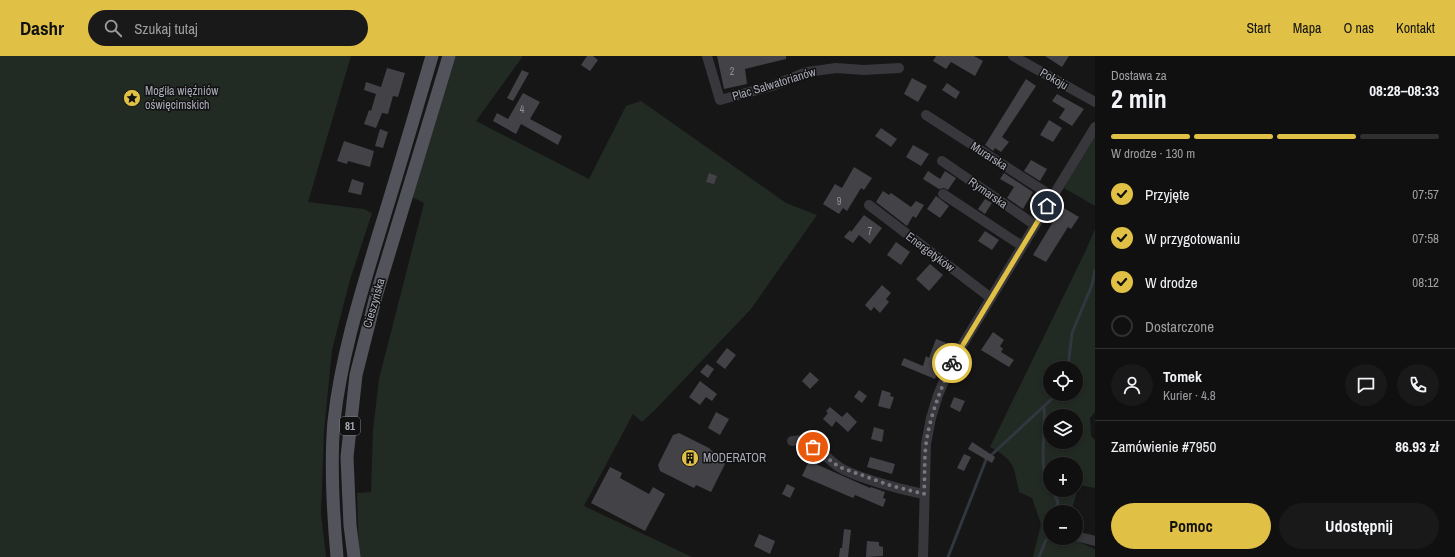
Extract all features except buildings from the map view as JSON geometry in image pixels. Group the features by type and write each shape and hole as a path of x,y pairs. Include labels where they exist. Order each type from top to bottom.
{"main road":[{"name":"Cieszyńska","path":"337,557 332,483 334,422 338,393 363,286 432,56"},
{"name":"Cieszyńska","path":"354,557 350,525 347,457 356,375 376,296 449,56"}],"street":[{"name":"Plac Salwatorianów","path":"707,56 720,100 772,86 807,72 836,68 864,70 899,68"},
{"name":"Pokoju","path":"1013,56 1095,102"},
{"name":"Murarska","path":"926,115 1053,197"},
{"path":"923,557 926,444 931,418 938,395 952,362 1095,127"},
{"name":"Rymarska","path":"942,161 1035,225"},
{"path":"943,194 1022,246"},
{"name":"Energetyków","path":"869,206 991,298"},
{"path":"792,441 802,440 824,454 839,467 862,477 924,494"},
{"path":"1083,538 1095,541"}],"shaded area":[{"path":"0,56 351,56 308,202 364,209 372,213 350,280 332,350 324,432 321,513 326,557 0,557"},
{"path":"456,56 523,56 476,121 589,179 626,106 641,101 786,203 817,215 751,309 642,422 633,414 584,506 692,557 359,557 357,493 371,492 373,430 379,379 424,203 412,197"},
{"path":"1095,131 1095,206 1064,188"},
{"path":"1095,229 1095,412 1090,418 1091,436 1095,440 1095,488 1083,486 1083,457 1043,457 1043,497 1075,497 1073,505 1043,505 1043,545 1083,545 1083,544 1095,549 1095,557 1033,557 1041,524 1032,498 1019,492 1016,476 1009,460 990,447"}],"waterway":[{"path":"1069,361 1072,333 1092,285 1095,270"},
{"path":"948,557 986,460 1049,401"},
{"path":"1043,457 1044,408"},
{"path":"1056,497 1058,502 1057,505"},
{"path":"1039,557 1044,545"}],"way so far":[{"path":"813,447 839,467 862,477 924,494 926,444 931,418 938,395 952,363"}],"place":[{"name":"Mogiła więźniów oświęcimskich","path":"132,98"},
{"name":"MODERATOR","path":"690,458"}],"route":[{"path":"952,363 1047,206"}]}
